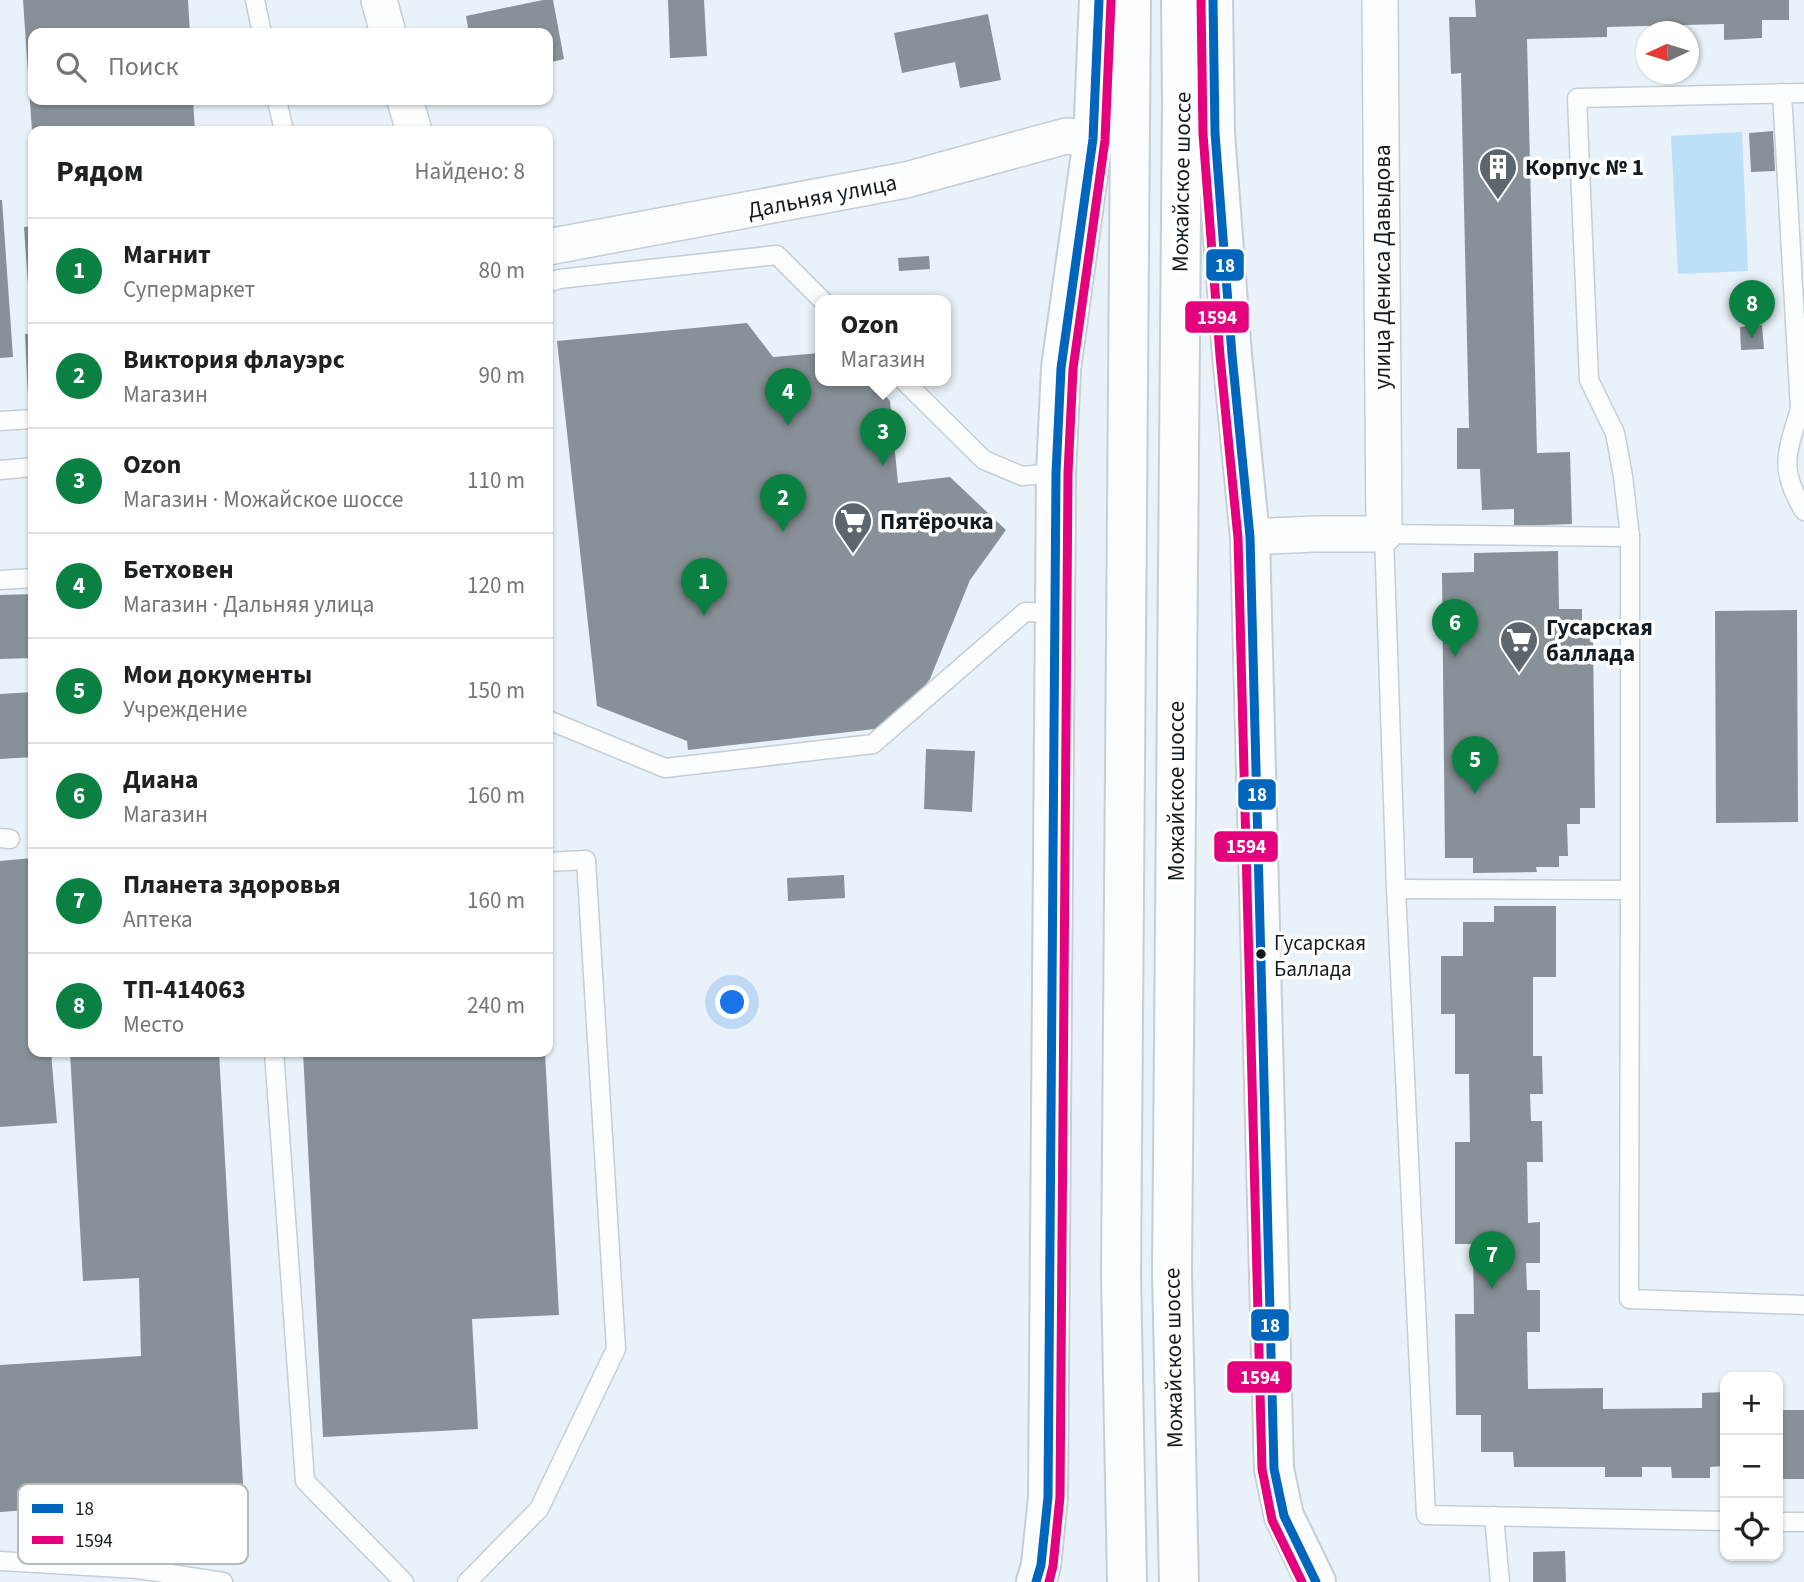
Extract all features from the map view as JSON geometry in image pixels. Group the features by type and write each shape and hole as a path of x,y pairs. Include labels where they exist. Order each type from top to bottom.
{"main road":[{"path":"1036,1582 1041,1565 1048,1497 1056,473 1061,368 1093,139 1099,0"},
{"path":"1127,1582 1121,1276 1131,0"},
{"name":"Можайское шоссе","path":"1179,1582 1172,1274 1181,0"},
{"path":"1213,0 1217,159 1232,355 1250,537 1274,1469 1284,1516 1315,1582"}],"street":[{"path":"379,0 387,28"},
{"name":"улица Дениса Давыдова","path":"1380,0 1384,534"},
{"path":"406,105 413,126"},
{"name":"Дальняя улица","path":"553,246 905,180 1066,136 1093,139"},
{"path":"1250,537 1384,534"}],"lane":[{"path":"255,0 261,28"},
{"path":"1782,93 1800,409 1787,449 1787,471 1793,493 1804,511"},
{"path":"1804,93 1577,98 1589,380 1615,433 1630,537 1629,1299 1804,1305"},
{"path":"278,105 283,126"},
{"path":"553,281 777,255 817,295"},
{"path":"909,386 984,460 1022,476 1056,473"},
{"path":"0,421 28,419"},
{"path":"0,470 28,467"},
{"path":"1630,537 1384,534 1396,889 1426,1515 1720,1521"},
{"path":"0,580 28,578"},
{"path":"553,722 664,768 873,744 1025,612 1054,613"},
{"path":"467,1582 539,1510 616,1349 586,860 553,862"},
{"path":"1396,889 1630,890"},
{"path":"274,1057 305,1481 404,1582"},
{"path":"1494,1516 1500,1582"},
{"path":"1783,1521 1804,1522"},
{"path":"0,1561 18,1562"},
{"path":"52,1564 138,1569 223,1582"}],"shaded area":[{"path":"1742,132 1748,271 1678,274 1671,136"}],"building":[{"path":"23,0 188,0 190,28 28,28 28,73"},
{"path":"553,0 564,59 553,62 553,28 468,28 466,16"},
{"path":"668,0 704,0 707,56 670,58"},
{"name":"Корпус № 1","path":"1475,0 1789,0 1789,20 1762,20 1762,38 1724,40 1724,24 1699,25 1699,21 1636,21 1636,26 1607,27 1607,37 1527,39 1537,453 1570,452 1572,524 1514,526 1514,509 1482,510 1480,469 1457,469 1457,428 1469,428 1461,73 1451,74 1449,17 1476,17"},
{"path":"988,14 1001,80 960,88 955,62 902,73 894,33"},
{"path":"30,105 193,105 195,126 32,126"},
{"path":"1773,131 1775,171 1751,172 1749,133"},
{"path":"0,200 13,357 0,358"},
{"path":"24,227 28,227 28,285"},
{"path":"929,256 930,269 899,271 898,258"},
{"path":"747,323 773,357 815,353 815,386 877,386 890,401 898,483 950,477 1006,530 970,580 930,679 893,727 688,750 687,741 597,706 557,341"},
{"path":"1762,325 1764,349 1741,350 1740,327"},
{"path":"25,334 28,334 28,397"},
{"name":"Гусарская баллада","path":"1558,551 1559,609 1582,609 1582,635 1593,635 1595,808 1580,808 1580,824 1567,824 1568,856 1559,856 1559,867 1536,867 1537,872 1473,873 1473,858 1445,858 1442,573 1474,572 1474,553"},
{"path":"28,594 28,658 0,659 0,595"},
{"path":"1797,610 1798,822 1716,823 1715,611"},
{"path":"28,692 28,757 0,759 0,694"},
{"path":"926,749 975,751 972,812 924,809"},
{"path":"28,858 28,1057 51,1057 57,1123 0,1127 0,861"},
{"path":"844,875 845,898 788,901 787,878"},
{"path":"1494,906 1556,906 1556,977 1533,977 1533,1056 1542,1056 1543,1094 1530,1094 1531,1121 1542,1121 1543,1162 1527,1162 1528,1223 1540,1222 1540,1263 1526,1263 1527,1290 1540,1290 1540,1332 1527,1332 1528,1389 1603,1388 1603,1409 1702,1408 1702,1393 1720,1392 1720,1466 1710,1467 1710,1478 1672,1478 1671,1467 1642,1467 1642,1477 1605,1477 1605,1467 1514,1467 1513,1452 1481,1452 1481,1415 1456,1415 1455,1314 1474,1314 1473,1244 1455,1244 1455,1142 1470,1142 1469,1074 1455,1074 1455,1014 1441,1014 1441,956 1463,956 1463,922 1494,922"},
{"path":"70,1057 219,1057 243,1484 18,1484 18,1511 0,1512 0,1365 141,1356 139,1278 83,1281"},
{"path":"303,1057 545,1057 559,1315 472,1319 478,1429 323,1437"},
{"path":"1783,1410 1804,1410 1804,1479 1783,1479"},
{"path":"1565,1551 1566,1582 1533,1582 1533,1552"}],"transit line":[{"name":"18","path":"1036,1582 1041,1565 1048,1497 1056,473 1061,368 1093,139 1099,0"},
{"name":"1594","path":"1201,0 1203,134 1220,356 1238,538 1262,1469 1272,1520 1302,1582"},
{"name":"18","path":"1213,0 1215,133 1232,355 1250,537 1274,1469 1284,1516 1316,1582"},
{"name":"1594","path":"1049,1582 1060,1497 1068,473 1073,369 1105,140 1111,1"}],"place":[{"name":"Корпус № 1","path":"1498,201"},
{"name":"ТП-414063","path":"1752,338"},
{"name":"Бетховен","path":"788,426"},
{"name":"Ozon","path":"883,466"},
{"name":"Виктория флауэрс","path":"783,532"},
{"name":"Пятёрочка","path":"853,555"},
{"name":"Магнит","path":"704,616"},
{"name":"Диана","path":"1455,657"},
{"name":"Гусарская баллада","path":"1519,674"},
{"name":"Мои документы","path":"1475,794"},
{"name":"Гусарская Баллада","path":"1261,954"},
{"name":"Планета здоровья","path":"1492,1289"}]}
